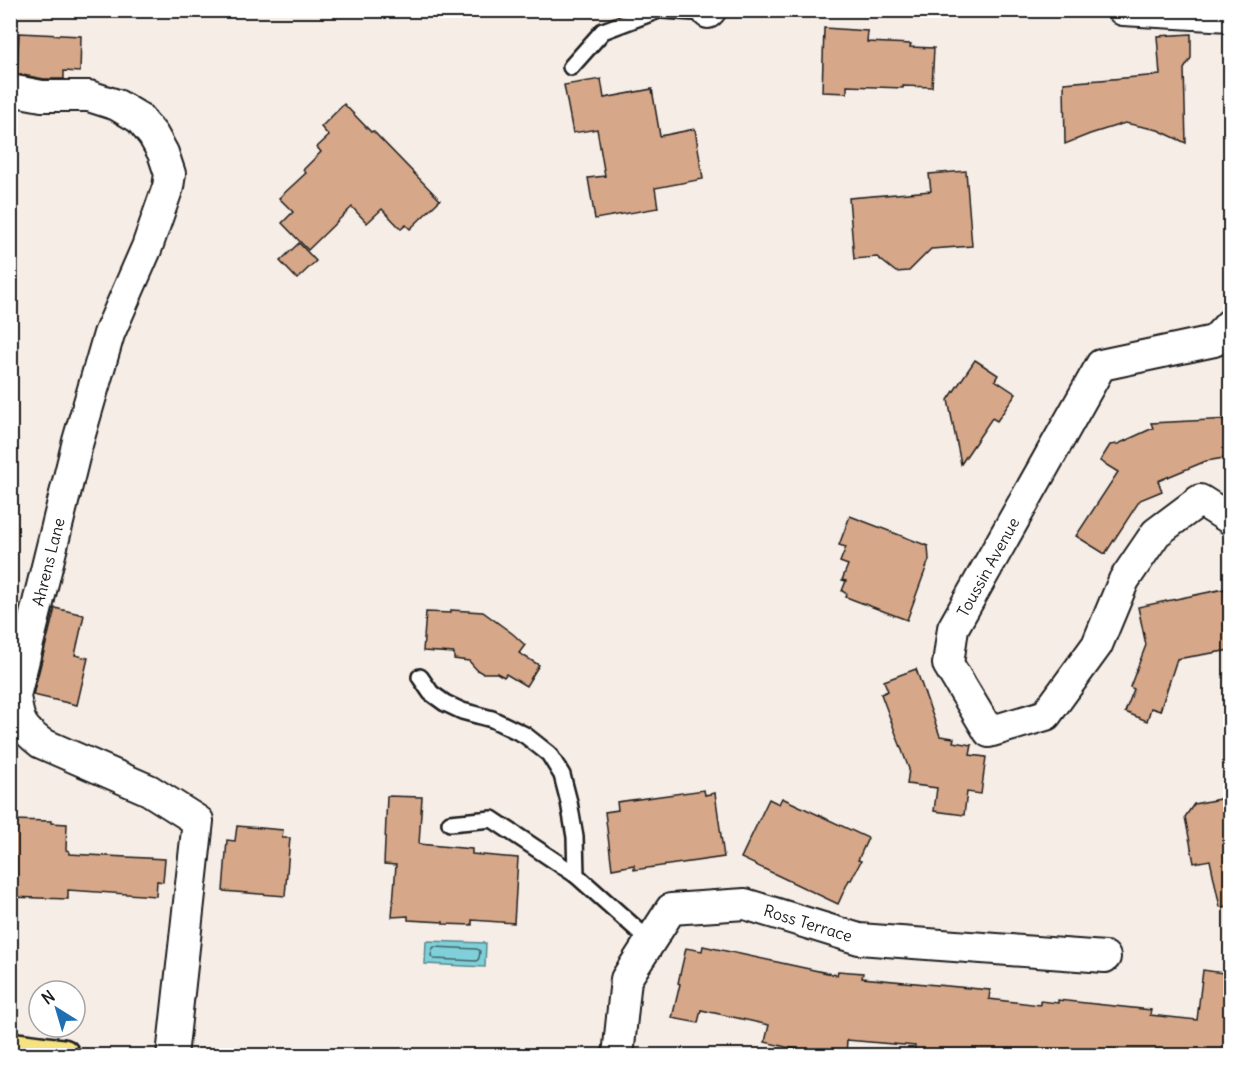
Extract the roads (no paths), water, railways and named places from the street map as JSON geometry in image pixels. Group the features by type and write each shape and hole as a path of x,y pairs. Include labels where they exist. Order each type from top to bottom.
{"main road":[{"path":"10,1049 63,1056"}],"street":[{"path":"1123,10 1230,16"},
{"name":"Ahrens Lane","path":"10,90 42,96 89,96 117,105 139,118 153,135 163,153 170,174 168,187 147,247 109,334 78,441 15,696 18,717 26,732 41,743 149,789 198,821 172,1056"},
{"name":"Toussin Avenue","path":"1230,324 1214,341 1101,366 953,628 948,664 989,732 1046,715 1096,645 1124,580 1156,533 1200,500 1230,519"},
{"name":"Ross Terrace","path":"618,1056 626,979 670,909 745,903 859,939 1105,957"}],"lane":[{"path":"571,67 603,31 660,10 710,12"},
{"path":"420,677 431,693 445,703 462,711 492,719 525,735 549,754 562,775 575,837 576,874"},
{"path":"450,823 492,819 576,874 650,941"}],"water":[{"path":"426,941 486,943 485,967 425,964"}]}
